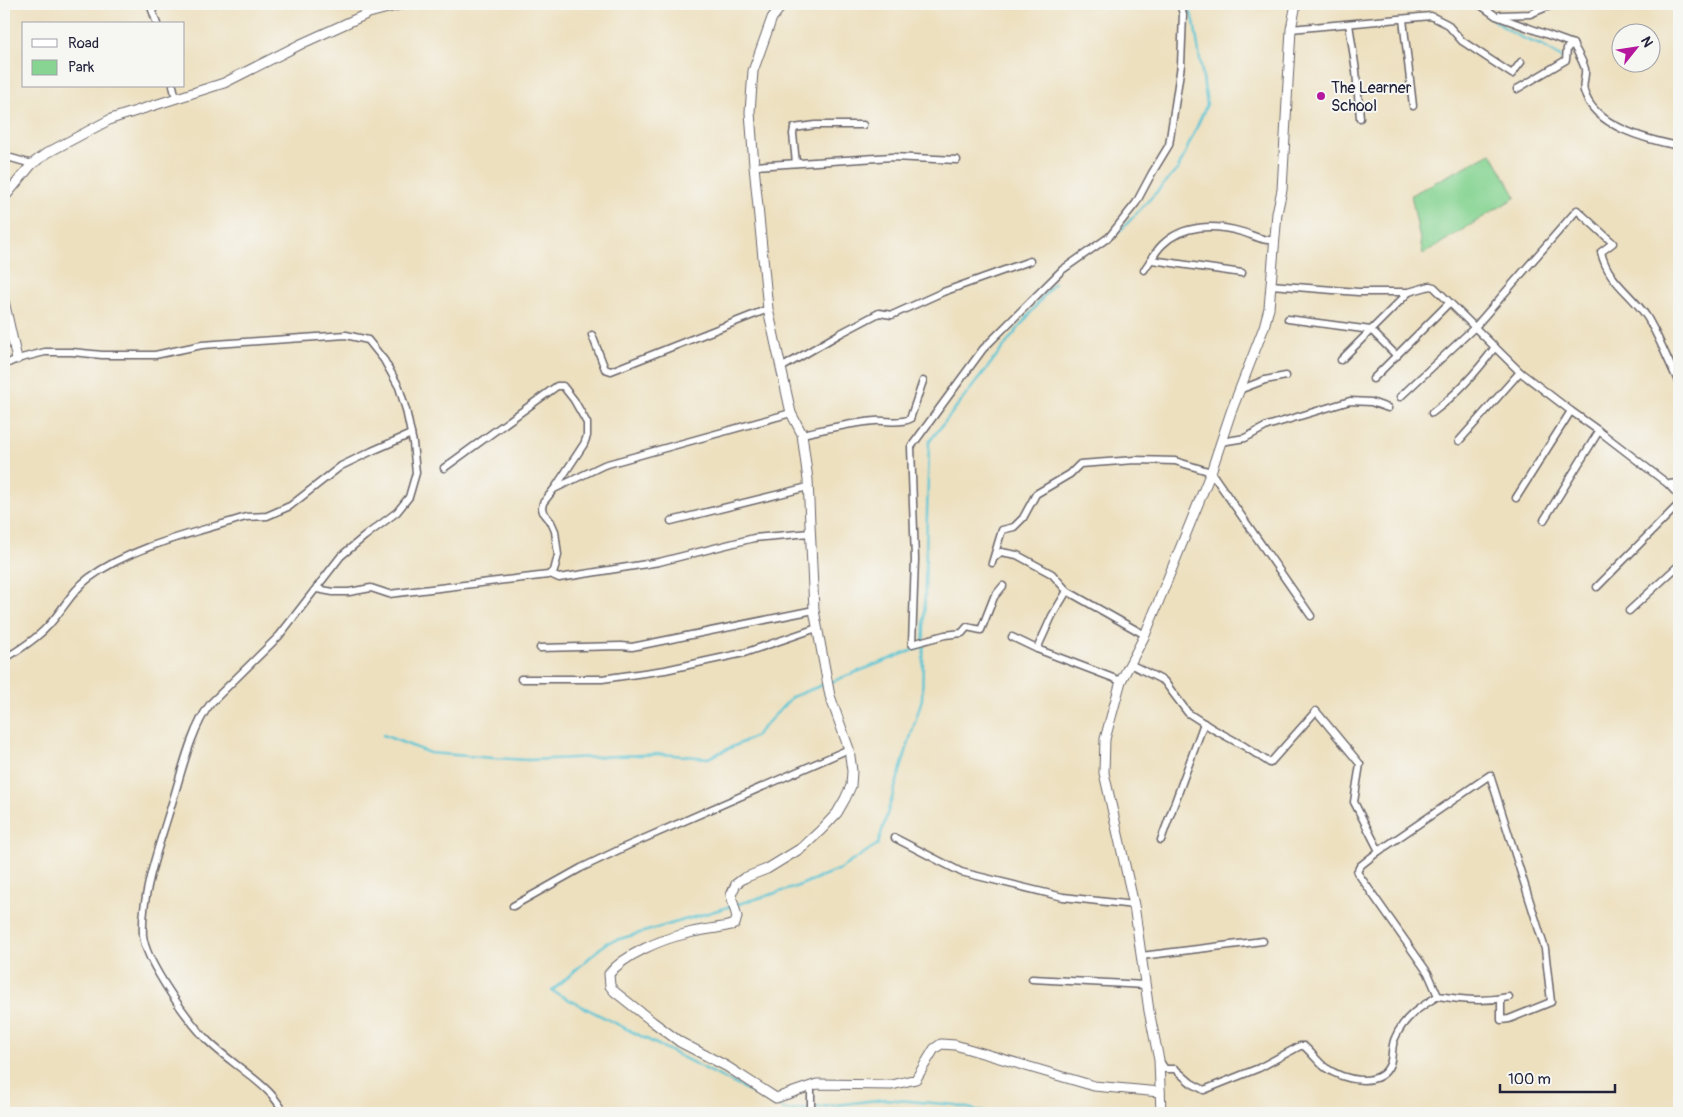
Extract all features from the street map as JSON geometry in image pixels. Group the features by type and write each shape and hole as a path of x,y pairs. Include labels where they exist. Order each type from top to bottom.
{"street":[{"path":"150,4 156,22"},
{"path":"4,198 32,164 47,153 110,119 224,83 303,43 369,13 403,4"},
{"path":"783,4 772,18 753,71 750,112 754,166 768,309 791,413 802,434 808,487 814,610 830,696 849,749 852,771 851,786 837,813 803,847 767,869 744,878 736,884 731,895 736,916 735,924 686,933 666,939 619,963 609,974 610,986 615,992 680,1042 726,1066 776,1098 817,1084 892,1085 916,1079 934,1049 941,1044 955,1045 1094,1086 1160,1092"},
{"path":"1003,586 994,597 981,630 967,627 962,633 945,635 912,644 914,559 911,447 983,349 1062,270 1109,238 1136,203 1169,145 1181,66 1183,14 1180,4"},
{"path":"1161,1113 1160,1060 1149,1011 1134,905 1104,773 1106,739 1120,681 1145,635 1211,472 1239,390 1264,327 1271,285 1277,213 1282,190 1291,29 1296,4"},
{"path":"1479,4 1496,16 1573,44 1585,69 1583,90 1591,108 1614,125 1649,140 1679,146"},
{"path":"1496,16 1530,14 1554,4"},
{"path":"1291,29 1431,16 1447,24 1462,41 1512,74 1520,62"},
{"path":"1403,19 1413,106"},
{"path":"1349,24 1360,118"},
{"path":"1518,89 1566,60 1567,48 1573,44"},
{"path":"174,88 176,98"},
{"path":"796,163 794,128 815,125 863,125"},
{"path":"4,156 32,164"},
{"path":"754,166 892,157 957,160"},
{"path":"1400,397 1475,327 1577,210 1614,242 1601,252 1604,265 1615,282 1646,316 1679,383"},
{"path":"1144,270 1161,247 1170,239 1195,227 1224,228 1239,231 1263,240 1275,240"},
{"path":"1152,260 1242,273"},
{"path":"781,368 879,313 892,315 943,292 1030,261"},
{"path":"1271,285 1358,292 1408,292 1430,286 1434,287 1520,372 1668,484 1679,496"},
{"path":"1340,360 1408,292"},
{"path":"4,301 17,359"},
{"path":"1373,379 1449,302"},
{"path":"592,335 605,369 611,371 768,309"},
{"path":"1288,319 1371,330 1396,356"},
{"path":"4,365 17,359 45,352 155,355 202,346 346,335 368,340 384,360 399,387 411,434 416,473 409,497 397,512 341,556 279,636 210,703 203,713 158,844 143,925 143,936 148,955 172,996 208,1040 270,1093 285,1113"},
{"path":"1432,414 1450,400 1481,367 1495,347"},
{"path":"1459,441 1520,372"},
{"path":"1239,390 1266,380 1286,376"},
{"path":"802,434 868,422 905,421 910,419 923,381"},
{"path":"317,589 333,592 371,588 389,594 532,578 554,572 558,555 555,531 543,512 543,503 584,444 587,436 587,423 574,400 563,386 557,386 444,468"},
{"path":"1221,442 1245,438 1267,426 1350,401 1371,402 1388,408"},
{"path":"1516,498 1570,411"},
{"path":"554,489 604,465 791,413"},
{"path":"1544,520 1600,431"},
{"path":"4,659 25,646 47,628 80,585 126,556 246,517 267,516 290,506 341,466 411,434"},
{"path":"1145,635 1067,591 1052,574 1017,555 1001,552 993,561 1002,530 1014,527 1022,518 1036,494 1070,474 1080,464 1135,460 1175,460 1211,472 1311,616"},
{"path":"1668,484 1679,483"},
{"path":"671,521 808,487"},
{"path":"1596,587 1679,504"},
{"path":"550,574 559,578 658,562 754,538 810,534"},
{"path":"1629,611 1679,565"},
{"path":"1037,649 1052,616 1067,591"},
{"path":"540,648 632,647 814,610"},
{"path":"522,679 602,679 665,670 744,653 817,628"},
{"path":"1012,637 1037,649 1120,681"},
{"path":"1130,664 1164,681 1188,713 1270,763 1316,711 1360,764 1354,802 1379,851"},
{"path":"1161,840 1204,723"},
{"path":"513,906 581,868 627,846 849,749"},
{"path":"1438,996 1428,973 1357,872 1360,866 1379,851 1490,775 1545,949 1551,1002 1509,1019 1501,1020 1501,999"},
{"path":"895,838 961,872 1063,898 1134,905"},
{"path":"1141,956 1263,941"},
{"path":"1032,979 1145,985"},
{"path":"1160,1060 1165,1069 1175,1069 1191,1083 1204,1090 1259,1068 1300,1046 1307,1048 1316,1060 1339,1076 1363,1081 1381,1077 1390,1065 1394,1038 1411,1013 1438,996 1464,1001 1487,1001 1509,997"},
{"path":"810,1113 811,1086"}],"green space":[{"path":"1491,153 1516,197 1423,254 1411,195"}],"waterway":[{"path":"1113,236 1121,230 1178,169 1207,104 1194,21 1187,4"},
{"path":"1473,4 1506,29 1522,38 1541,45 1562,58"},
{"path":"987,1113 956,1105 885,1099 788,1111 552,991 606,943 793,888 840,869 878,844 922,699 929,442 1054,283"},
{"path":"831,682 923,646"},
{"path":"383,735 430,753 493,758 529,760 662,754 708,758 754,737 792,697 825,684"}],"place":[{"name":"The Learner School","path":"1321,96"}]}
